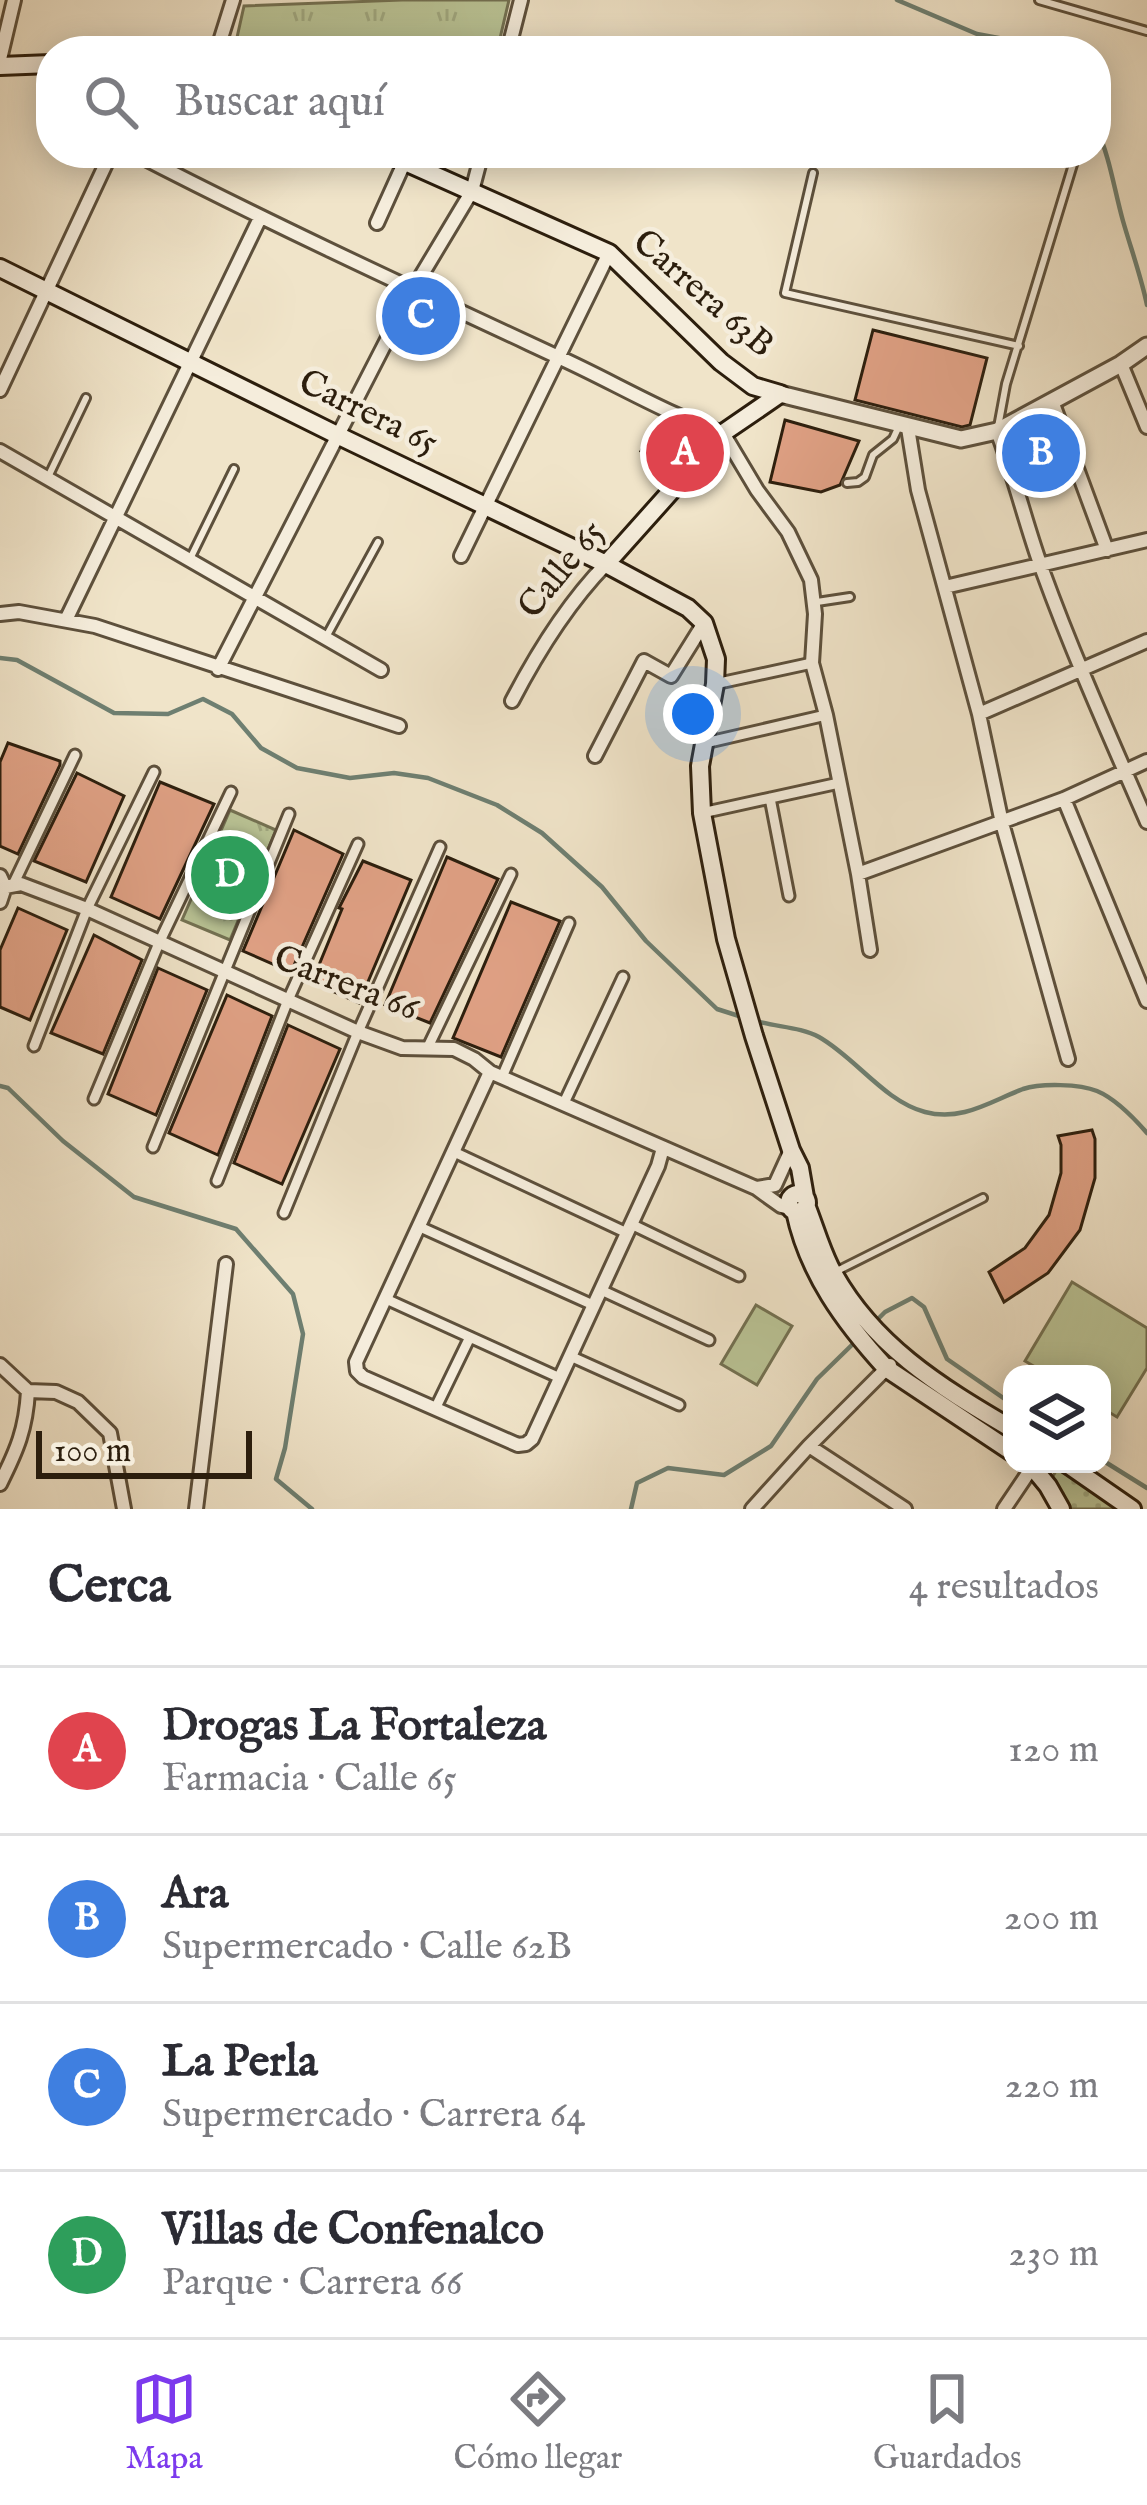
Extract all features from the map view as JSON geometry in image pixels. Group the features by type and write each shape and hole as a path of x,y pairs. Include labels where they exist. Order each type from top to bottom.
{"main road":[{"path":"0,63 36,64"},
{"name":"Carrera 63B","path":"421,168 609,253 721,362 752,386 780,394"},
{"name":"Carrera 65","path":"0,268 606,564 688,608 704,623"},
{"name":"Calle 65","path":"606,564 723,433 780,394"},
{"path":"704,623 716,659 700,766 702,814 726,939 754,1038 800,1168 797,1204 813,1270 887,1356 1003,1445"},
{"path":"797,1204 857,1319"},
{"path":"887,1356 1003,1424"},
{"path":"1037,1473 1061,1509"},
{"path":"1080,1473 1132,1509"}],"street":[{"path":"0,63 14,0"},
{"path":"222,36 233,0"},
{"path":"512,36 521,0"},
{"path":"0,391 104,168"},
{"path":"163,168 412,291 723,433 788,532 811,580 812,663 870,950"},
{"path":"377,223 403,168"},
{"path":"218,669 412,291 472,191 478,168"},
{"path":"66,620 260,218"},
{"path":"461,556 609,253"},
{"path":"780,394 961,439 997,431 1147,346"},
{"path":"1121,364 1147,427"},
{"path":"1052,401 1107,550"},
{"path":"904,427 979,714 1002,823 1069,1059"},
{"path":"997,431 1080,671 1147,822"},
{"path":"0,451 381,670"},
{"path":"945,587 1147,540"},
{"name":"Calle 65","path":"512,700 556,626 606,564"},
{"path":"0,614 19,612 95,626 398,726"},
{"path":"595,756 644,661 670,676 704,623"},
{"path":"979,714 1147,641"},
{"path":"715,684 812,663"},
{"path":"705,743 826,715"},
{"path":"0,902 6,882 75,755"},
{"path":"858,874 1064,799 1147,761"},
{"path":"34,1046 87,910 154,772"},
{"path":"702,814 839,783"},
{"path":"94,1099 159,943 231,792"},
{"path":"770,798 789,896"},
{"path":"1064,799 1147,1001"},
{"path":"153,1147 289,814"},
{"path":"217,1180 288,1000 358,844"},
{"path":"284,1213 440,847"},
{"path":"428,1048 511,874"},
{"name":"Carrera 66","path":"6,882 87,910 358,1032 402,1048 454,1049 496,1075 756,1187 781,1206 797,1204"},
{"path":"569,923 454,1152 356,1362 357,1371 526,1444 663,1148"},
{"path":"564,1102 622,977"},
{"path":"756,1187 775,1185 791,1150"},
{"path":"454,1152 739,1276"},
{"path":"420,1227 593,1305"},
{"path":"196,1509 226,1264"},
{"path":"601,1290 709,1340"},
{"path":"386,1299 560,1378"},
{"path":"436,1407 470,1337"},
{"path":"570,1356 679,1405"},
{"path":"752,1509 887,1356"},
{"path":"0,1365 28,1390 56,1392 78,1402 110,1433 124,1509"},
{"path":"0,1484 21,1442 28,1390"},
{"path":"808,1446 905,1509"},
{"path":"1004,1509 1026,1473"}],"lane":[{"path":"1039,0 1147,31"},
{"path":"997,431 1006,384 1072,168"},
{"path":"813,173 785,292 1018,346"},
{"path":"47,478 86,398"},
{"path":"848,483 865,477 873,455 904,427"},
{"path":"190,560 234,469"},
{"path":"326,638 378,542"},
{"path":"814,603 850,597"},
{"path":"834,1273 982,1198"}],"green space":[{"path":"509,0 501,36 237,36 244,6"},
{"path":"230,810 276,830 230,940 182,920"},
{"path":"1072,1282 1147,1328 1147,1368 1117,1417 1111,1413 1111,1365 1032,1365 1025,1361"},
{"path":"756,1305 792,1326 757,1385 721,1364"},
{"path":"1064,1473 1123,1509 1070,1509 1052,1478"}],"building":[{"path":"873,330 987,358 970,425 962,427 855,400"},
{"path":"661,420 672,426 666,437 688,448 674,468 641,451"},
{"path":"785,420 859,441 840,485 821,492 770,482"},
{"path":"8,743 60,761 18,854 0,846 0,762"},
{"path":"77,773 124,796 86,882 34,861"},
{"path":"160,782 214,804 160,919 111,897"},
{"path":"294,830 343,854 291,972 243,951"},
{"path":"447,857 498,879 430,1023 385,1005"},
{"path":"363,861 411,880 359,1003 312,982 339,908"},
{"path":"511,902 560,921 501,1057 453,1038"},
{"path":"18,908 67,930 30,1020 0,1007 0,950"},
{"path":"94,935 142,960 103,1054 51,1033"},
{"path":"158,968 207,990 156,1115 108,1094"},
{"path":"227,995 272,1016 218,1155 169,1133"},
{"path":"288,1025 340,1049 282,1184 234,1163"},
{"path":"1092,1130 1095,1178 1080,1230 1048,1273 1004,1302 989,1272 1025,1248 1049,1215 1061,1173 1058,1136"}],"waterway":[{"path":"897,0 988,36"},
{"path":"1110,168 1147,305"},
{"path":"0,658 17,660 114,713 168,714 203,699 232,714 261,748 297,768 350,778 394,773 428,778 497,805 542,833 602,887 646,941 717,1009 745,1018"},
{"path":"756,1021 819,1037 896,1099 925,1112 964,1112 1031,1087 1071,1086 1104,1094 1147,1133"},
{"path":"0,1086 134,1197 236,1229 293,1294 303,1334 276,1479 312,1509"},
{"path":"875,1322 912,1298 924,1307 947,1359 1003,1398"},
{"path":"631,1509 637,1483 668,1468 724,1475 771,1446 817,1379 858,1339"},
{"path":"1111,1466 1147,1488"}],"place":[{"name":"La Perla","path":"421,316"},
{"name":"Drogas La Fortaleza","path":"685,453"},
{"name":"Ara","path":"1041,453"},
{"name":"Villas de Confenalco","path":"230,875"}]}
